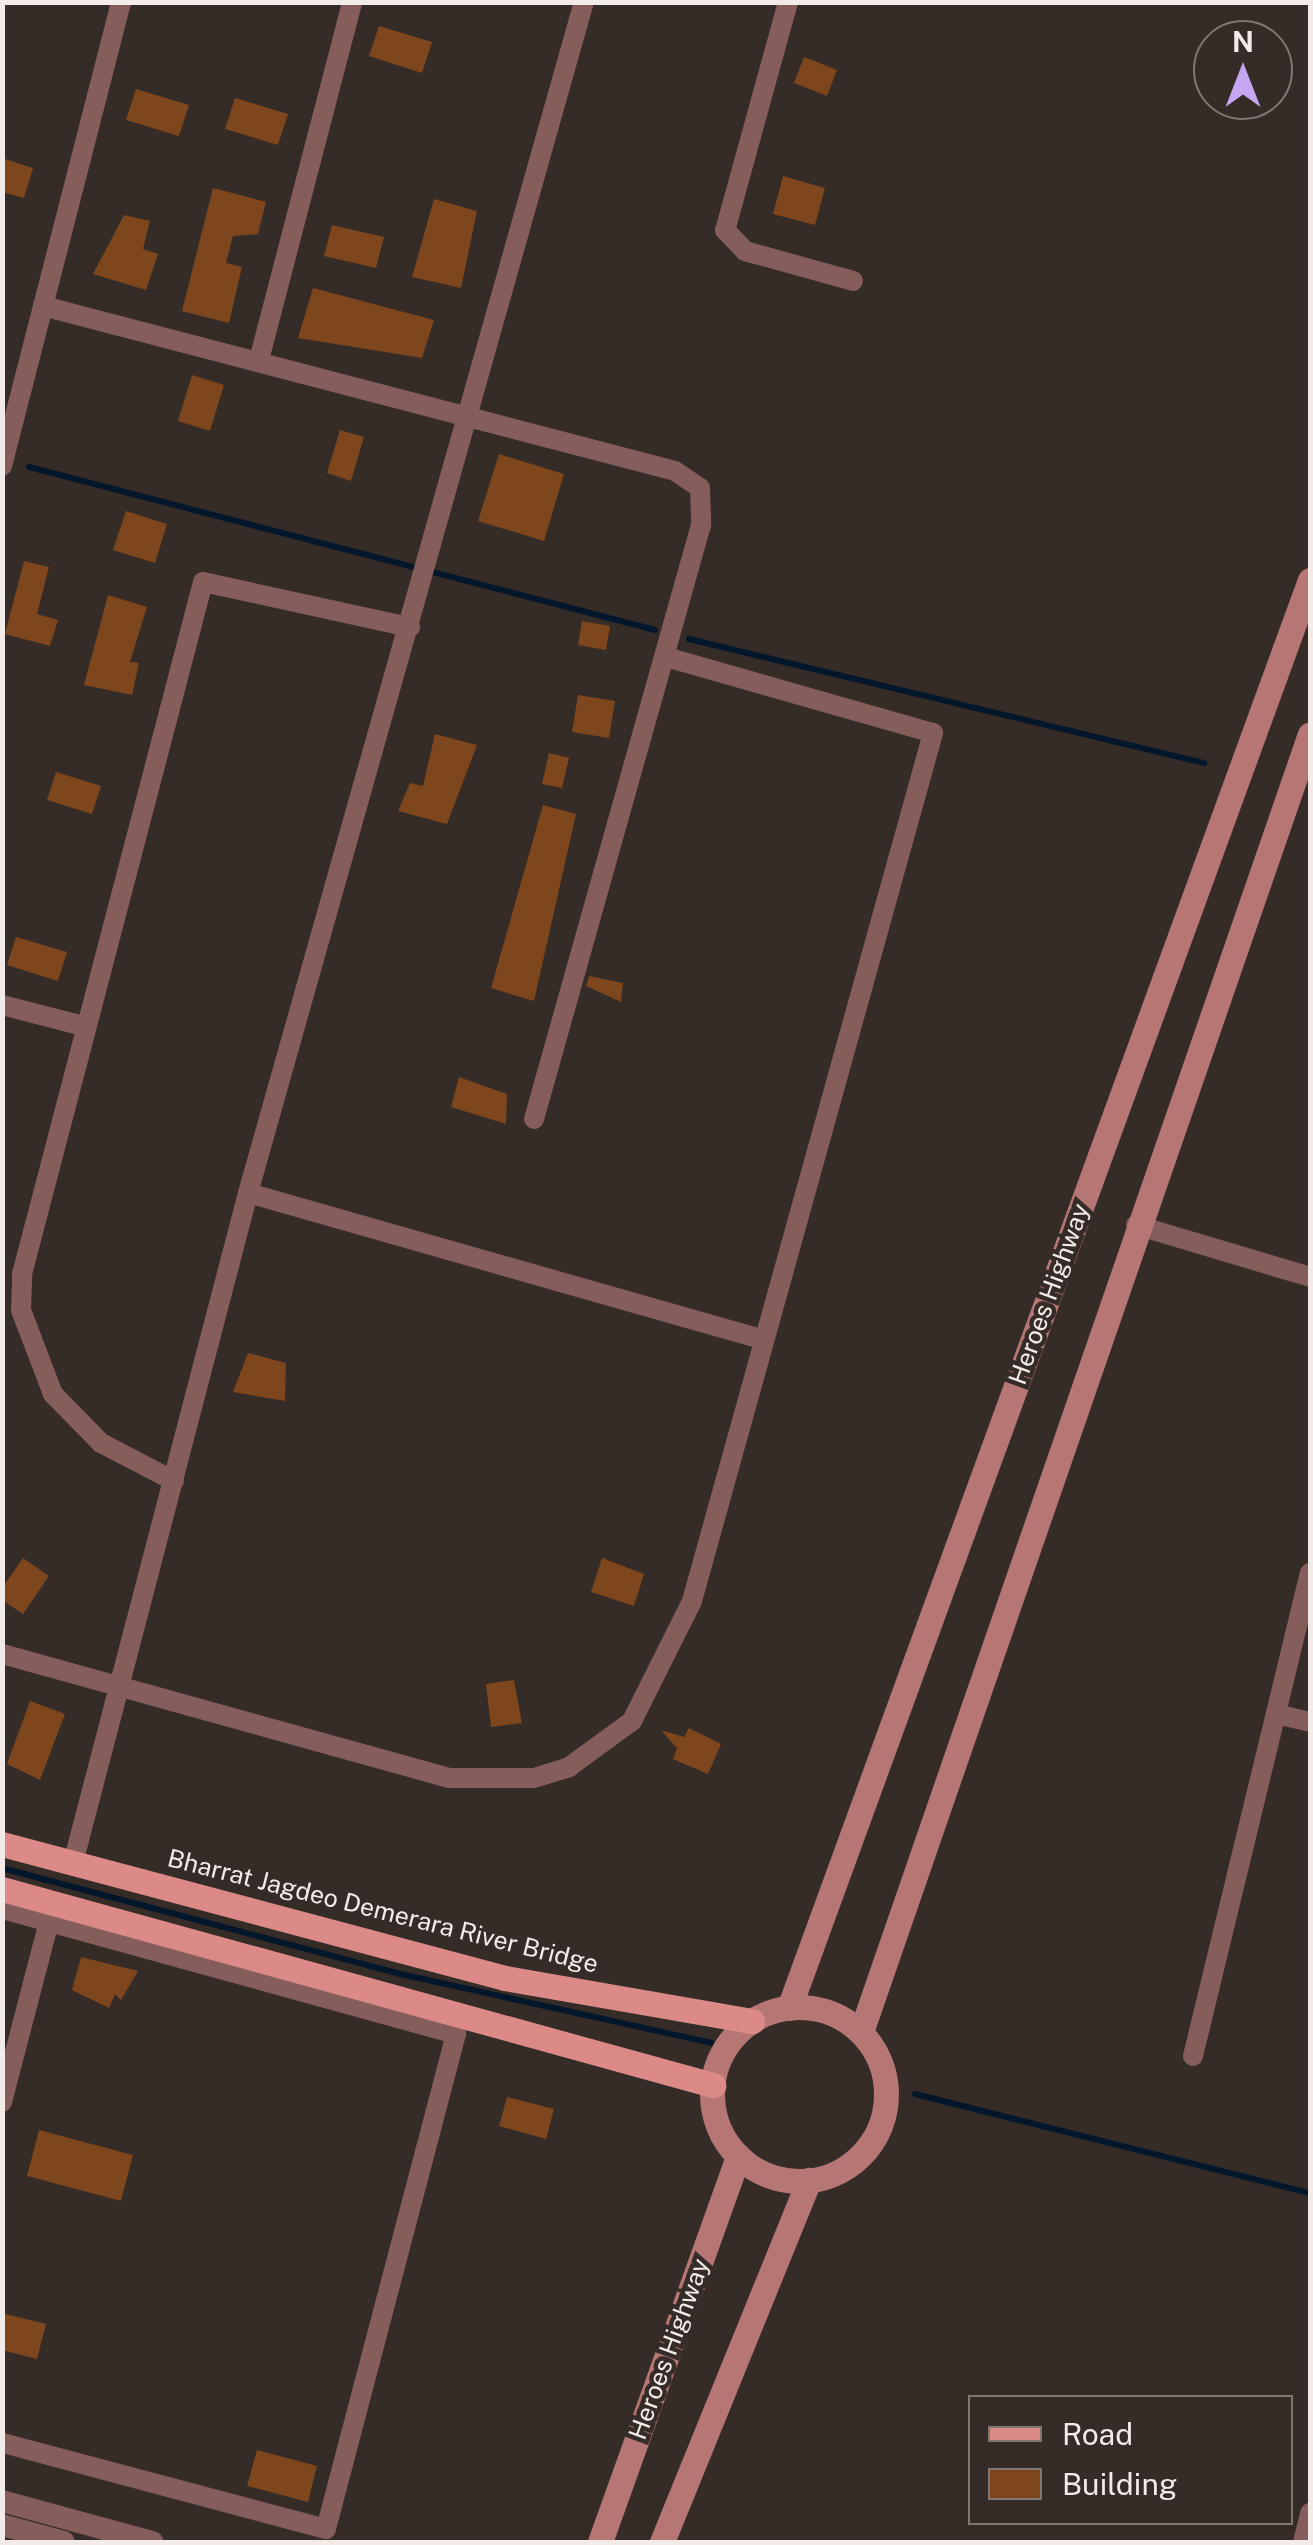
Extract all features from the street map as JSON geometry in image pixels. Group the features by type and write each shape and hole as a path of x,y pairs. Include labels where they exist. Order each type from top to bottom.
{"main road":[{"name":"Heroes Highway","path":"789,2008 1310,580"},
{"path":"861,2032 1136,1225 1310,734"},
{"name":"Bharrat Jagdeo Demerara River Bridge","path":"2,1844 504,1978 752,2021"},
{"path":"2,1889 51,1912 712,2085"},
{"path":"789,2008 828,2012 861,2032 886,2084 882,2122 862,2155 810,2180 771,2176 738,2156 717,2124 712,2085 725,2048 752,2021 789,2008"},
{"name":"Heroes Highway","path":"600,2542 738,2156"},
{"path":"662,2542 810,2180"}],"street":[{"path":"2,466 121,2"},
{"path":"259,360 352,2"},
{"path":"72,1863 248,1193 472,416 584,2"},
{"path":"788,2 725,230 745,252 853,281"},
{"path":"43,306 676,470 700,488 706,505 534,1120"},
{"path":"174,1481 77,1421 36,1363 21,1310 29,1228 203,582 410,626"},
{"path":"2,1654 115,1691 449,1778 534,1778 568,1768 632,1721 663,1666 698,1584 761,1338 932,733 666,657"},
{"path":"2,1005 83,1026"},
{"path":"248,1193 761,1338"},
{"path":"1136,1225 1310,1277"},
{"path":"1192,2056 1310,1573"},
{"path":"1276,1714 1310,1722"},
{"path":"2,1909 51,1912 456,2034 326,2529 2,2444"},
{"path":"2,2102 51,1912"},
{"path":"2,2500 152,2542"},
{"path":"1303,2542 1310,2513"},
{"path":"2,2525 64,2542"}],"building":[{"path":"379,26 432,42 422,73 369,56"},
{"path":"804,57 837,70 827,96 794,83"},
{"path":"136,89 189,105 179,136 126,120"},
{"path":"235,98 288,114 278,145 225,129"},
{"path":"2,158 33,168 24,198 2,192"},
{"path":"783,176 825,188 815,225 773,214"},
{"path":"213,188 266,202 258,234 233,236 226,263 242,267 229,323 182,311"},
{"path":"434,199 477,211 461,288 412,277"},
{"path":"124,215 150,221 143,249 158,254 146,290 93,274"},
{"path":"332,225 384,237 376,268 324,256"},
{"path":"313,288 434,320 422,358 298,338"},
{"path":"192,375 224,385 210,431 178,421"},
{"path":"340,430 364,437 351,481 327,473"},
{"path":"499,454 564,474 544,541 478,521"},
{"path":"126,511 167,524 155,563 113,550"},
{"path":"24,561 49,567 37,614 58,620 50,646 5,634"},
{"path":"108,595 147,607 130,662 139,663 132,695 84,685"},
{"path":"582,621 610,626 606,650 578,645"},
{"path":"578,695 615,701 609,738 572,732"},
{"path":"435,734 477,745 447,824 398,811 410,783 423,786"},
{"path":"549,753 569,758 562,788 542,784"},
{"path":"56,772 101,786 92,814 47,800"},
{"path":"543,805 576,814 534,1001 491,988"},
{"path":"16,937 67,952 58,981 7,965"},
{"path":"589,976 623,983 621,1002 586,986"},
{"path":"459,1077 507,1094 506,1124 451,1107"},
{"path":"248,1353 286,1363 285,1401 233,1392"},
{"path":"23,1558 49,1576 23,1614 2,1600 2,1588"},
{"path":"602,1558 644,1574 634,1606 591,1592"},
{"path":"514,1680 522,1723 491,1727 486,1684"},
{"path":"30,1701 65,1714 40,1780 7,1764"},
{"path":"689,1728 721,1744 708,1774 673,1759 677,1748 661,1730 684,1737"},
{"path":"81,1957 138,1971 121,2000 115,1994 109,2008 72,1990"},
{"path":"507,2097 554,2109 546,2139 499,2126"},
{"path":"39,2130 133,2155 121,2201 27,2176"},
{"path":"2,2313 46,2324 37,2359 2,2350"},
{"path":"257,2450 317,2466 308,2502 247,2486"}],"waterway":[{"path":"29,467 655,630"},
{"path":"689,639 1204,763"},
{"path":"2,1868 396,1973 711,2043"},
{"path":"915,2094 1310,2193"}]}
